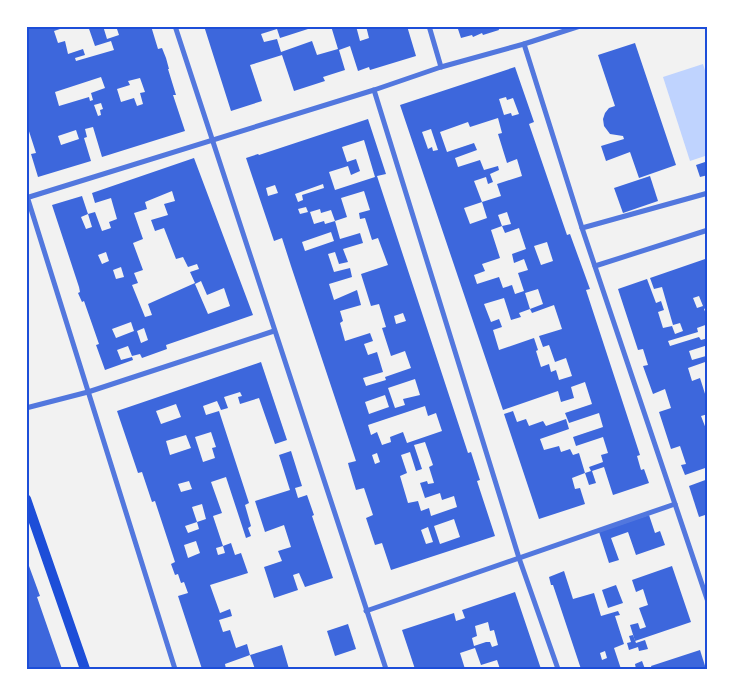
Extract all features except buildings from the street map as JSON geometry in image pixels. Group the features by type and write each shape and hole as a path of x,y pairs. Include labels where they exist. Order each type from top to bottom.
{"main road":[{"path":"26,499 85,669"}],"street":[{"path":"175,26 386,668 380,669"},
{"path":"429,26 441,67"},
{"path":"174,669 27,196 374,90 441,67 580,26"},
{"path":"524,44 582,228 708,602"},
{"path":"374,90 519,558 558,669"},
{"path":"582,228 708,193"},
{"path":"595,266 708,230"},
{"path":"26,408 88,392 274,331"},
{"path":"366,611 675,504"}],"water":[{"path":"703,64 708,80 708,155 690,161 663,77"}]}
